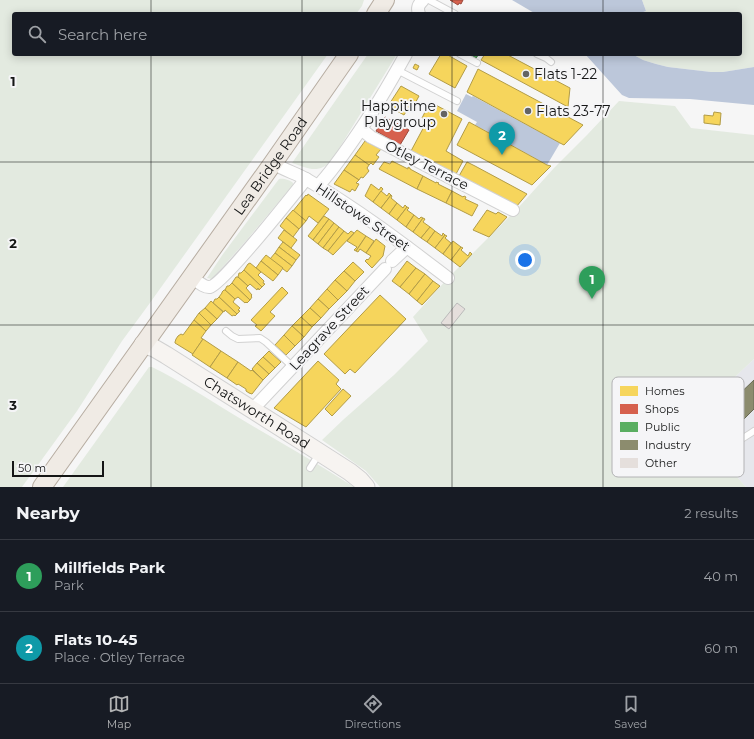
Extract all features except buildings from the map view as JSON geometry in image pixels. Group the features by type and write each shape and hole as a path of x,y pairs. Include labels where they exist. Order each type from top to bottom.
{"main road":[{"path":"377,12 385,0"},
{"name":"Lea Bridge Road","path":"42,487 348,56"}],"street":[{"path":"419,12 418,6 424,0"},
{"path":"318,186 334,168 361,129 405,56"},
{"name":"Otley Terrace","path":"361,129 371,137 513,210"},
{"name":"Hillstowe Street","path":"273,163 281,168 298,174 354,209 407,246 448,278"},
{"path":"191,277 206,287 218,283 248,250 306,179"},
{"name":"Leagrave Street","path":"252,410 407,246"},
{"name":"Chatsworth Road","path":"143,344 159,351 252,410 280,424 320,453 350,472 366,487"}],"lane":[{"path":"429,0 451,12"},
{"path":"464,56 477,63"},
{"path":"542,56 551,62"},
{"path":"397,70 457,101"},
{"path":"226,331 238,339 260,338 293,367"},
{"path":"744,438 754,431"},
{"path":"310,468 320,453"}],"shaded area":[{"path":"0,0 364,0 358,12 12,12 12,56 327,56 122,341 77,411 22,487 0,487"},
{"path":"642,0 754,0 754,67 723,72 711,72 668,67 643,60 636,56 742,56 742,12 643,12 646,11"},
{"path":"367,56 396,56 332,160 327,165 318,169 308,168 292,163"},
{"path":"619,101 675,106 691,128 754,135 754,359 735,377 612,377 612,477 737,477 746,487 380,487 366,471 322,440 394,375 428,341 413,317 448,278 518,208 554,168"},
{"path":"279,179 288,180 293,183 293,185 212,279 207,278 223,254"},
{"path":"754,359 754,487 746,487 737,477 744,477 744,377 735,377"},
{"path":"149,367 152,367 182,383 354,487 63,487"}],"water":[{"path":"512,0 642,0 646,11 643,12 533,12"},
{"path":"587,56 636,56 643,60 668,67 711,72 723,72 754,67 754,105 690,99 629,98 622,95"},
{"path":"466,94 472,97 473,96 560,143 547,165 475,125 477,122 457,111"}],"place":[{"name":"Flats 1-22","path":"526,74"},
{"name":"Flats 23-77","path":"528,111"},
{"name":"Happitime Playgroup","path":"444,114"},
{"name":"Flats 10-45","path":"502,155"},
{"name":"Millfields Park","path":"592,299"}]}
